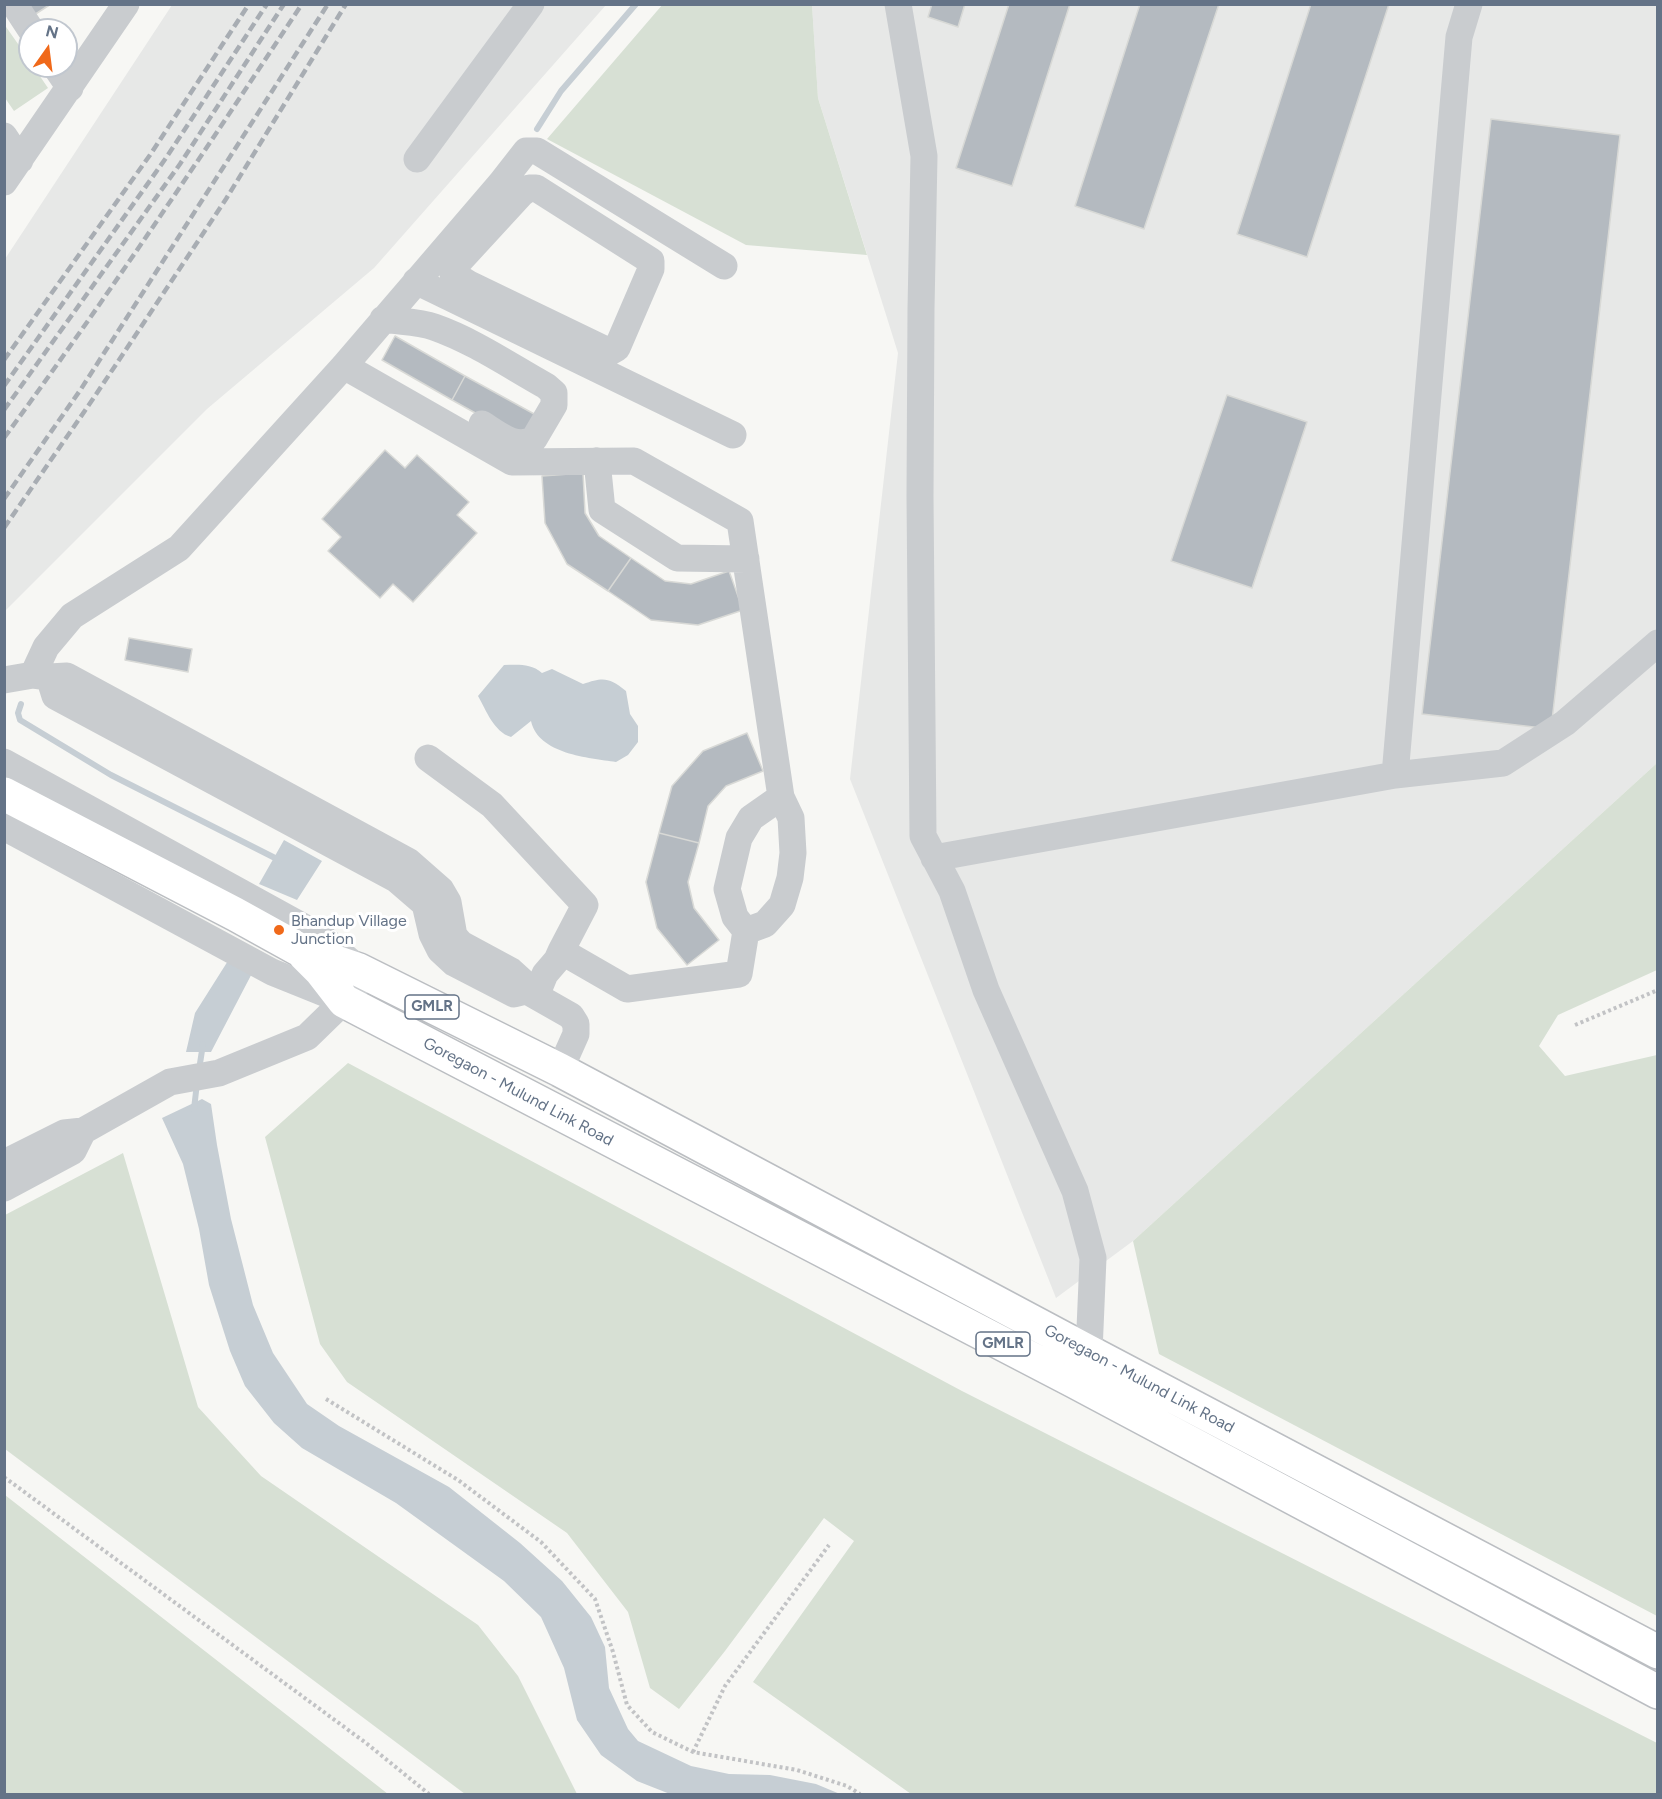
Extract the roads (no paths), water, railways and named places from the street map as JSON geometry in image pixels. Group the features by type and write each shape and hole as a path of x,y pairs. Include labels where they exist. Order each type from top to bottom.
{"main road":[{"path":"4,794 241,905 292,937"},
{"name":"Goregaon - Mulund Link Road","path":"292,937 560,1070 1658,1652"},
{"name":"Goregaon - Mulund Link Road","path":"292,937 345,1001 1074,1381 1658,1692"}],"street":[{"path":"14,4 23,18"},
{"path":"4,182 126,4"},
{"path":"417,159 531,4"},
{"path":"898,4 924,156 920,484 922,836 952,891 986,990 1075,1191 1093,1258 1089,1352 1074,1381"},
{"path":"1395,775 1459,37 1469,4"},
{"path":"63,78 70,88"},
{"path":"4,136 20,160"},
{"path":"465,293 452,269 511,189 526,151 537,151 724,266"},
{"path":"41,676 46,647 72,616 179,548 357,359 391,320 416,281 511,189 536,188 651,261 651,269 617,348 610,352 581,350"},
{"path":"416,281 465,293 581,350 733,435"},
{"path":"357,359 508,440 522,444 534,439 554,405 554,393 546,386 457,337 432,326 391,320"},
{"path":"357,359 512,462 634,461 740,521 781,797 791,818 794,853 782,905 765,924 746,931"},
{"path":"597,461 602,510 677,558 746,559"},
{"path":"934,858 1395,775 1503,763 1565,723 1658,643"},
{"path":"4,680 67,676 402,870 433,881 433,897 448,902 446,941 461,944 498,975 522,981 536,996 571,1016 576,1024 576,1034 560,1070"},
{"path":"428,758 492,804 585,904 559,956 557,980 536,996"},
{"path":"4,762 241,905"},
{"path":"559,956 627,989 739,974 746,931 735,917 727,889 739,838 751,818 781,797"},
{"path":"4,827 272,972 345,1001"},
{"path":"4,1163 64,1133 83,1131 170,1082 219,1073 307,1037 345,1001 362,972"},
{"path":"4,1188 73,1151 83,1131"}],"waterway":[{"path":"537,129 561,91 636,4"},
{"path":"21,704 18,713 20,720 111,775 279,860"},
{"path":"199,1070 203,1044"},
{"path":"194,1109 197,1083"}],"railway":[{"path":"4,360 150,155 249,4"},
{"path":"4,386 166,158 267,4"},
{"path":"4,410 180,164 284,4"},
{"path":"4,438 156,223 302,4"},
{"path":"4,499 81,389 328,4"},
{"path":"4,528 226,199 346,4"}],"place":[{"name":"Bhandup Village Junction","path":"279,930"}]}
